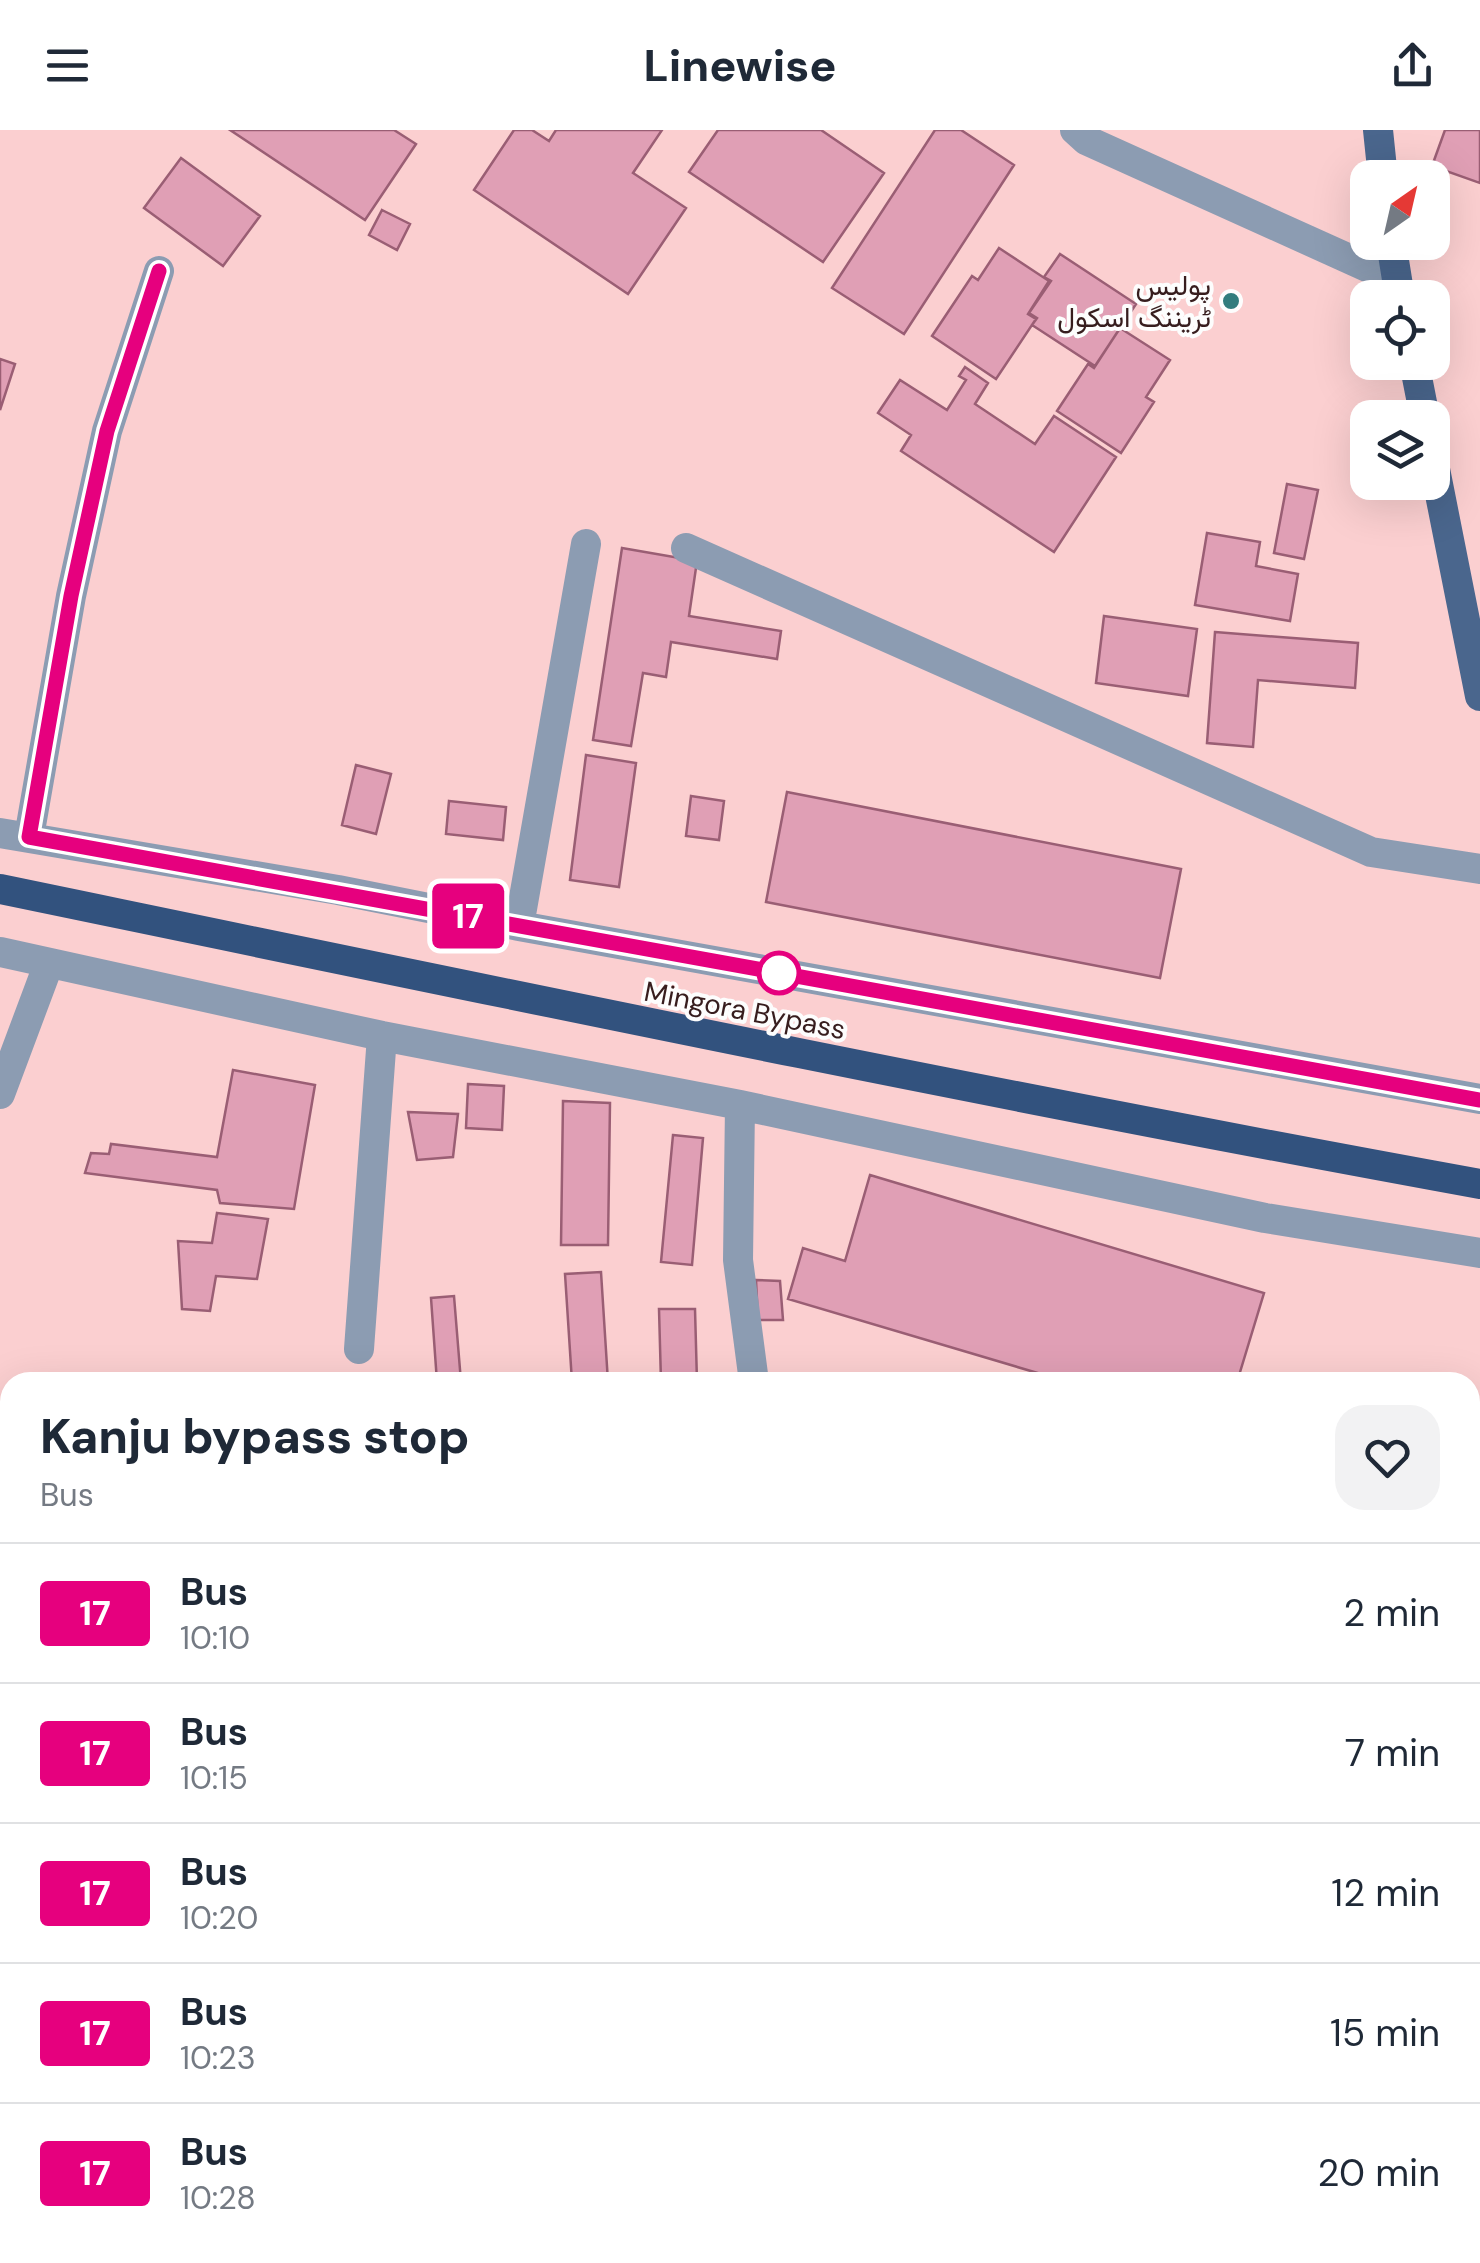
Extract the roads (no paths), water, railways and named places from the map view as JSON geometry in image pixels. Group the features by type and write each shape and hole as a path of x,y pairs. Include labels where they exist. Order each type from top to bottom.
{"highway":[{"name":"Mingora Bypass","path":"0,889 738,1042 1202,1134 1480,1184"}],"main road":[{"path":"1378,130 1381,160"},
{"path":"1441,500 1480,696"}],"street":[{"path":"1075,130 1086,140 1379,280"},
{"path":"159,271 107,431 14,835 338,890 1480,1100"},
{"path":"519,926 586,544"},
{"path":"686,548 1371,852 1480,868"},
{"path":"0,952 382,1036 740,1105 1264,1218 1480,1252"},
{"path":"0,1094 49,963"},
{"path":"359,1349 382,1036"},
{"path":"740,1105 738,1260 753,1372"}],"place":[{"name":"پولیس ٹریننگ اسکول","path":"1231,301"}]}
